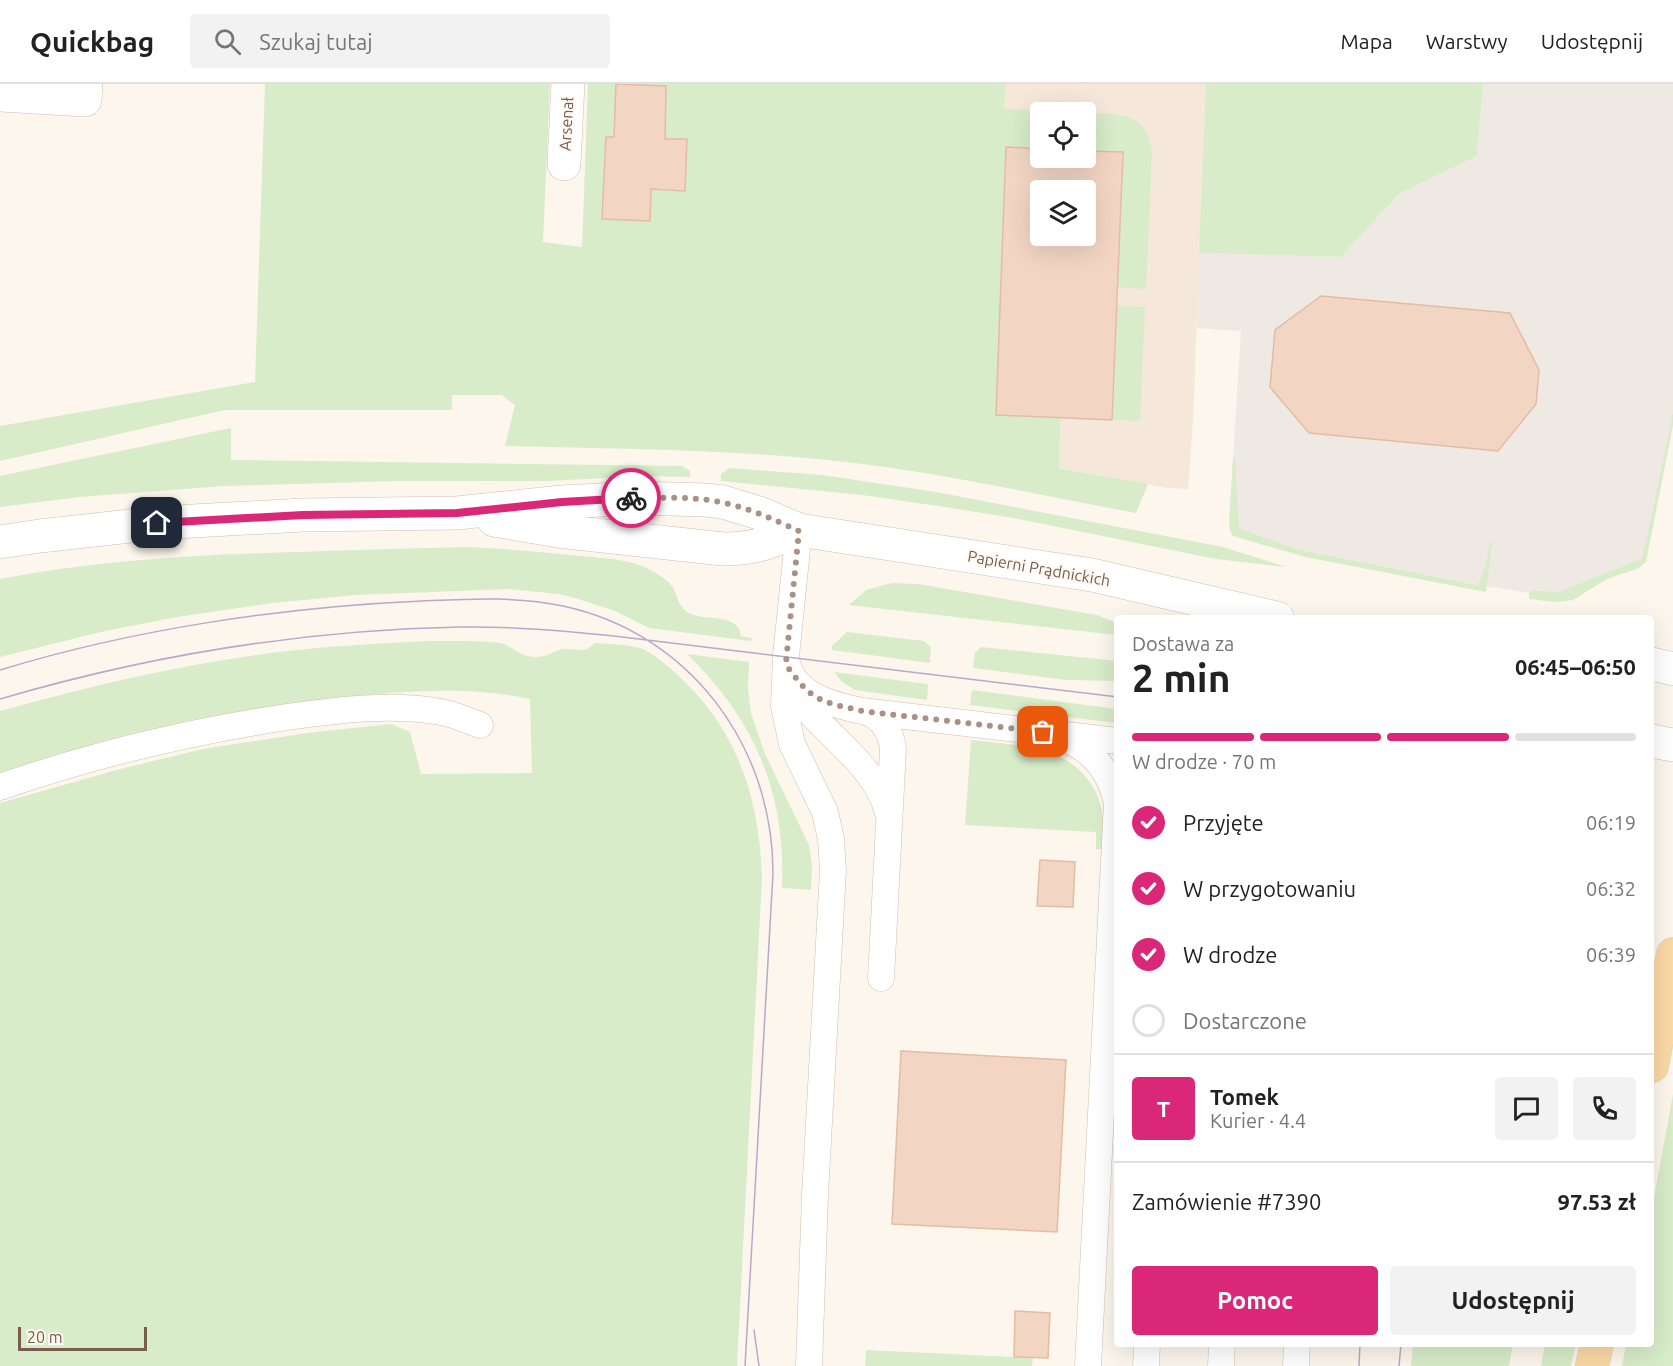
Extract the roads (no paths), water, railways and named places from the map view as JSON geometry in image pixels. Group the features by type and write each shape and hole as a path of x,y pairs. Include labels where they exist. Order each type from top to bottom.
{"main road":[{"path":"1654,1055 1673,954"},
{"path":"1658,1033 1673,998"},
{"path":"1592,1366 1596,1347"}],"street":[{"path":"0,95 85,100 86,84"},
{"name":"Arsenał","path":"564,164 568,84"},
{"name":"Papierni Prądnickich","path":"0,542 94,529 220,519 303,515 457,513 599,499 705,500 723,502 759,513 799,531 1092,575 1264,615"},
{"name":"Papierni Prądnickich","path":"457,513 558,531 723,549 760,546 799,531"},
{"path":"1654,664 1673,669"},
{"path":"1654,741 1673,746"}],"lane":[{"path":"799,531 784,706 788,733 825,812 831,839 833,870 814,1219 809,1366"},
{"path":"786,662 790,671 807,691 829,703 869,713 888,730 892,741 881,978"},
{"path":"786,662 791,685 805,708 877,785 886,807 889,837"},
{"path":"0,787 106,754 172,737 328,711 396,708 443,712 480,725"},
{"path":"862,711 1110,741"},
{"path":"1043,732 1071,741 1097,761 1111,781 1114,792"},
{"path":"1088,1366 1114,861"},
{"path":"1146,1366 1147,1347"},
{"path":"1221,1366 1222,1347"},
{"path":"1296,1366 1297,1347"}],"tram line":[{"path":"0,670 103,643 209,622 369,604 493,599 563,606 608,620 649,641 685,669 715,702 740,739 758,781 769,826 773,873 745,1366"},
{"path":"0,699 113,670 285,639 343,633 460,627 537,629 614,636 1114,697"},
{"path":"754,1330 759,1366"},
{"path":"1359,1366 1360,1347"},
{"path":"1399,1366 1401,1347"}]}
